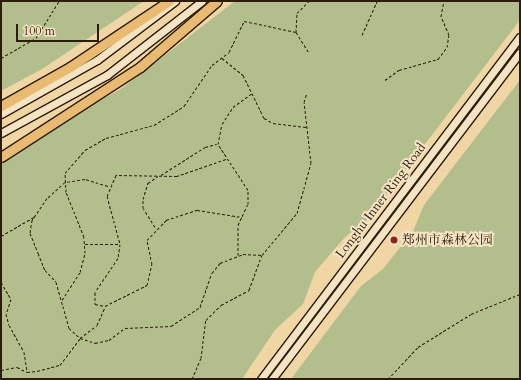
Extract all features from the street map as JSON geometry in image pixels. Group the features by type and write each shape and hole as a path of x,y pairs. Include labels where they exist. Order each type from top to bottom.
{"highway":[{"path":"1,106 169,1"},
{"path":"1,157 140,67 217,1"}],"main road":[{"path":"1,114 97,60 175,1"},
{"path":"1,133 107,75 202,1"},
{"name":"Longhu Inner Ring Road","path":"261,379 520,37"},
{"name":"Longhu Inner Ring Road","path":"272,379 520,52"}],"path":[{"path":"1,58 36,38 59,1"},
{"path":"309,1 297,13 296,32 309,53"},
{"path":"362,35 377,1"},
{"path":"385,80 399,70 438,59 447,47 449,35 441,16 444,1"},
{"path":"62,300 80,272 84,244 65,182 65,172 85,150 106,138 154,125 184,106 212,65 229,52 244,21 296,32"},
{"path":"222,57 243,75 264,118 273,123 308,127"},
{"path":"238,256 241,217 248,204 248,190 226,159 218,144 222,124 233,106 252,93"},
{"path":"192,379 201,358 206,320 221,305 249,290 262,255 297,213 306,189 311,163 304,102 306,93"},
{"path":"155,228 143,208 143,199 148,183 205,147 218,144"},
{"path":"226,159 198,171 159,176 116,175 109,186 107,196 120,244 118,258 95,292 95,304 105,306 147,285 152,264 147,240 155,228 183,212 197,210 241,217"},
{"path":"109,186 85,179 65,182 47,198 35,216 30,233 62,300 69,328 80,338 94,342 109,340 124,328 170,326 200,307 212,273 220,263 238,256 262,255"},
{"path":"1,236 35,216"},
{"path":"84,244 120,244"},
{"path":"1,282 11,300 6,314 9,325 24,352 27,372"},
{"path":"388,379 418,347 471,314 520,294"},
{"path":"1,370 17,367 27,372 60,365 80,338 97,325 105,306"}],"green space":[{"path":"1,1 144,1 42,69 1,91"},
{"path":"235,1 520,1 520,20 367,220 345,237 315,272 303,304 275,330 242,379 1,379 1,155 121,89"},
{"path":"520,80 520,379 291,379 361,286 383,269 413,231 424,205"}],"place":[{"name":"郑州市森林公园","path":"394,240"}]}
